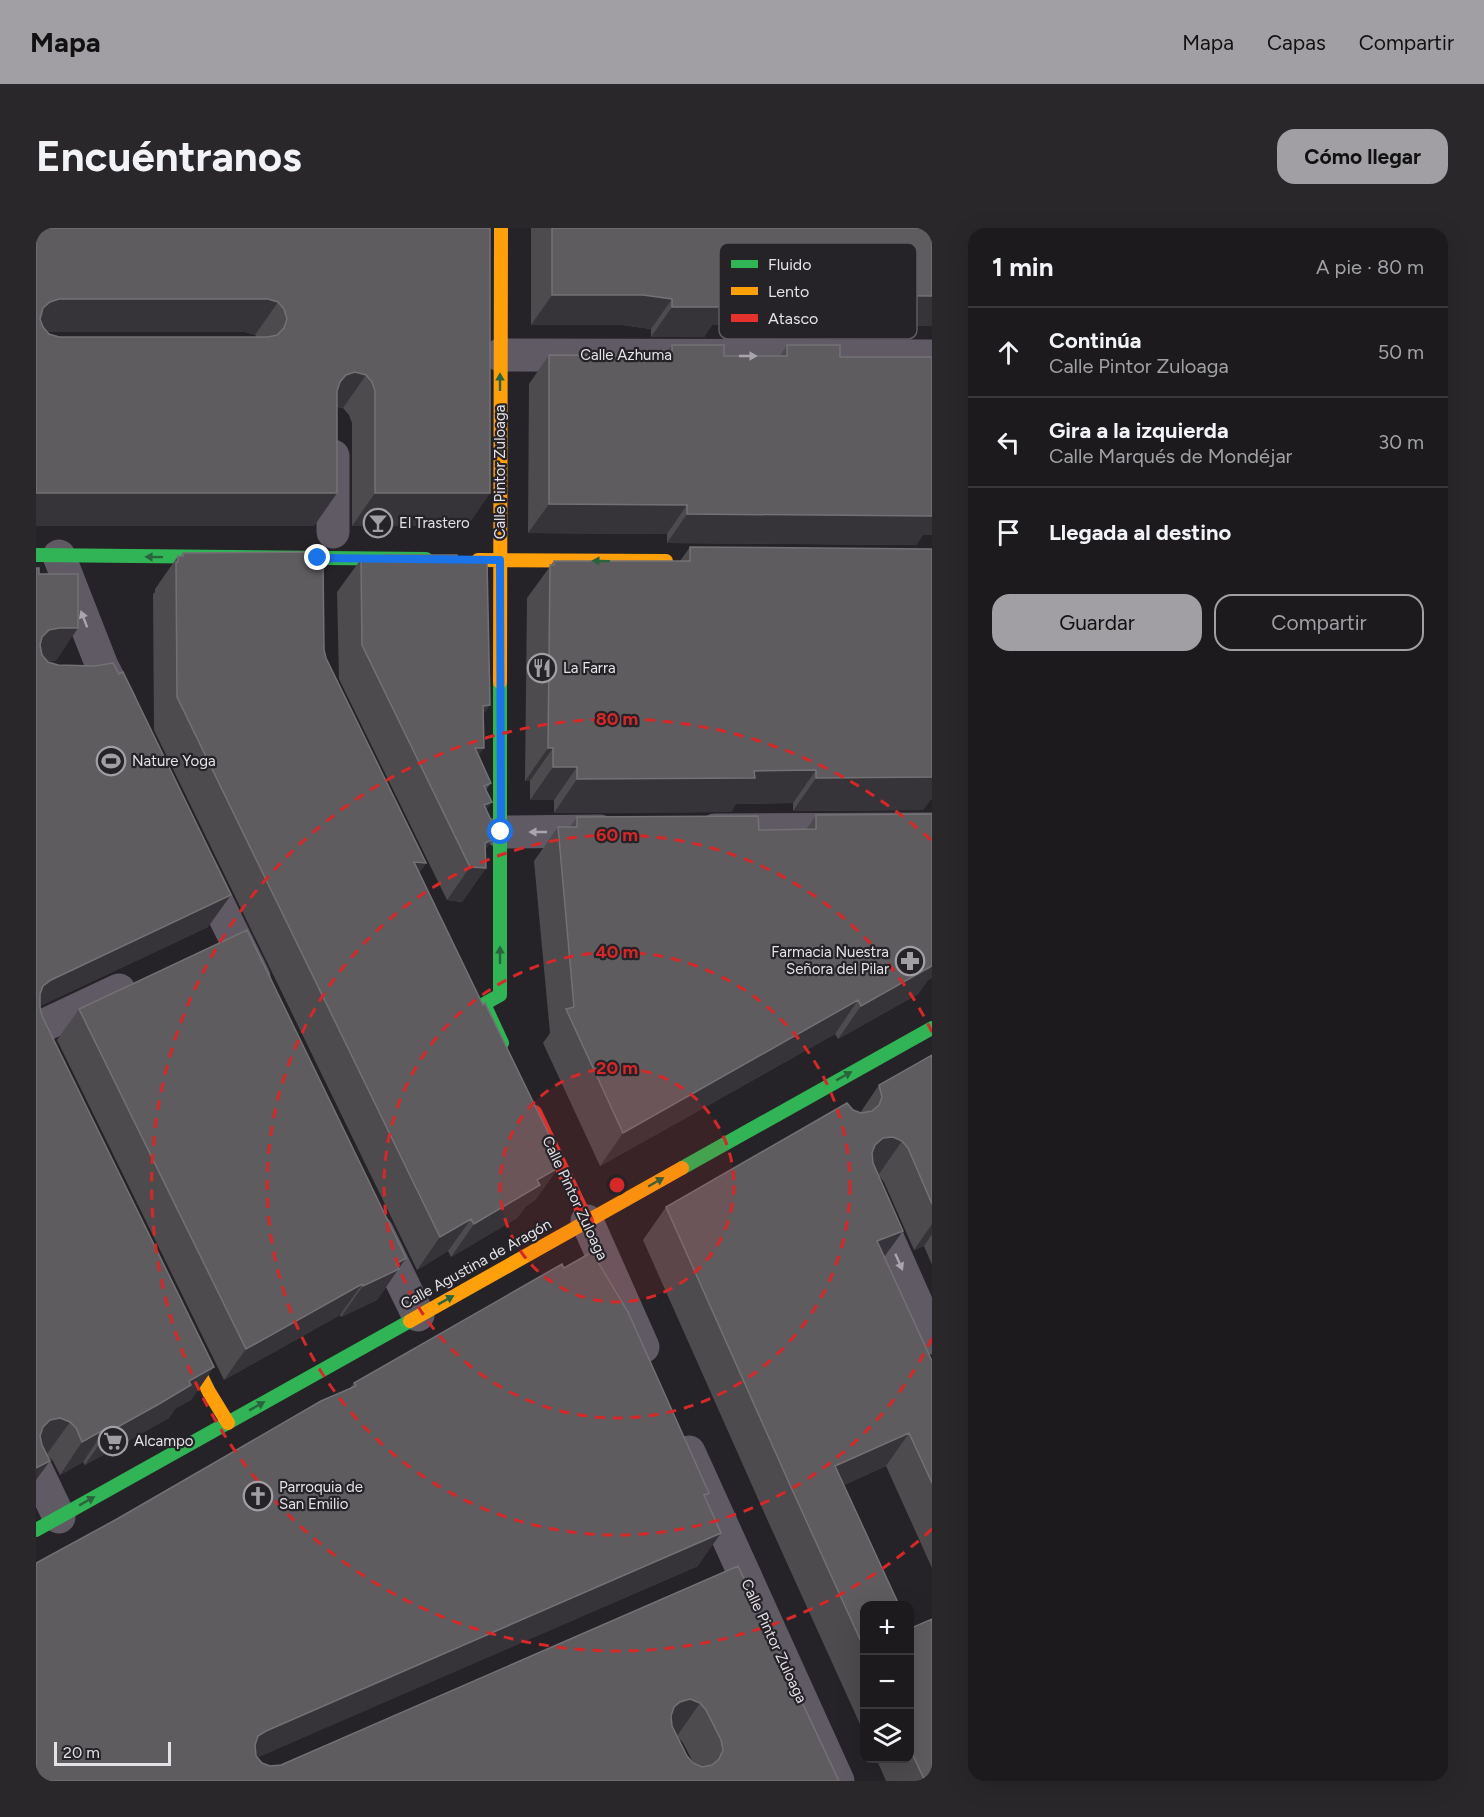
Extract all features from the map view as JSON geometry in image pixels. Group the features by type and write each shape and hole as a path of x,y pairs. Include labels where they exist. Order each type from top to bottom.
{"street":[{"name":"Calle Pintor Zuloaga","path":"484,1004 500,995 501,228"},
{"name":"Calle Azhuma","path":"500,355 932,356"},
{"path":"323,560 333,424"},
{"path":"132,728 48,556 323,560 441,559"},
{"path":"463,560 685,562"},
{"path":"73,680 102,666"},
{"path":"683,831 932,829"},
{"path":"501,832 623,831"},
{"path":"188,842 265,999"},
{"path":"203,950 234,936"},
{"path":"464,979 469,989 484,1004 509,1058"},
{"path":"36,1029 140,980"},
{"name":"Calle Agustina de Aragón","path":"48,1523 587,1221 828,1100 932,1028"},
{"name":"Calle Pintor Zuloaga","path":"529,1100 587,1221 654,1373"},
{"path":"867,1189 932,1338"},
{"path":"362,1200 418,1316"},
{"path":"178,1328 209,1392 228,1423"},
{"name":"Calle Pintor Zuloaga","path":"678,1427 726,1574 838,1781"},
{"path":"36,1469 48,1523"}],"building":[{"path":"36,228 490,228 490,493 375,493 375,391 366,375 355,372 346,375 337,391 337,493 36,493","holes":["59,299 268,299 278,302 284,309 287,319 284,328 277,335 268,337 59,337 49,334 40,319 43,308"]},
{"path":"552,228 932,228 932,296 917,296 917,243 719,243 719,307 672,307 672,299 643,295 552,295"},
{"path":"672,345 724,345 724,356 787,356 787,345 840,345 840,357 932,357 932,516 687,514 687,505 549,504 549,355 672,356"},
{"path":"690,547 932,549 932,777 816,778 816,770 754,771 755,778 577,779 577,767 553,767 553,748 548,748 550,565 554,565 554,561 690,561"},
{"path":"310,552 310,560 323,560 326,658 426,863 414,862 556,1149 551,1151 558,1168 537,1180 540,1185 474,1224 471,1219 440,1237 177,697 176,562 178,562 178,556 183,556 183,553"},
{"path":"383,555 457,555 457,558 487,560 490,705 483,706 484,748 475,748 491,783 484,786 492,802 484,805 492,822 492,840 485,843 486,868 470,867 362,645 361,559 383,559"},
{"path":"36,568 39,568 39,574 78,574 78,628 49,630 42,637 40,645 42,655 48,662 58,665 95,666 113,663 119,674 123,672 231,895 51,980 43,986 40,994 42,1016 214,1367 189,1381 191,1385 159,1404 107,1433 105,1429 82,1442 76,1428 70,1422 60,1418 50,1420 43,1427 40,1436 50,1461 36,1468"},
{"path":"932,814 932,966 861,1006 858,1000 623,1133 566,1009 574,1007 558,827 577,827 577,817 758,816 759,830 816,829 816,815"},
{"path":"247,930 406,1258 396,1264 399,1269 363,1286 362,1284 246,1349 79,1009"},
{"path":"932,1055 932,1204 908,1148 902,1141 893,1137 883,1138 875,1145 872,1153 873,1163 903,1231 877,1241 932,1361 932,1483 909,1433 835,1466 897,1601 860,1601 860,1639 666,1207 847,1103 853,1110 861,1113 872,1111 879,1105 882,1097 879,1085"},
{"path":"592,1252 628,1312 709,1493 704,1495 721,1533 266,1731 258,1736 255,1745 256,1756 262,1763 270,1766 281,1765 738,1566 839,1781 36,1781 36,1563 321,1401 356,1386 354,1383 562,1264 564,1268","holes":["690,1699 700,1703 721,1740 723,1750 719,1759 712,1765 702,1767 693,1763 687,1756 672,1726 671,1716 674,1707 680,1702"]},
{"path":"932,1619 932,1778 925,1781 914,1758 914,1627"}],"traffic: fast":[{"path":"36,555 426,559"},
{"path":"500,682 500,995 484,1004 502,1043"},
{"path":"682,1168 932,1028"},
{"path":"36,1530 410,1321"}],"traffic: slow":[{"path":"500,682 501,228"},
{"path":"478,560 666,561"},
{"path":"410,1321 682,1168"},
{"path":"184,1341 209,1392 228,1423"}],"traffic: jam":[{"path":"535,1112 587,1221"}],"place":[{"name":"El Trastero","path":"378,523"},
{"name":"La Farra","path":"542,668"},
{"name":"Nature Yoga","path":"111,761"},
{"name":"Farmacia Nuestra Señora del Pilar","path":"910,961"},
{"name":"Alcampo","path":"113,1441"},
{"name":"Parroquia de San Emilio","path":"258,1496"}],"route":[{"path":"318,558 500,560 501,832"}]}
